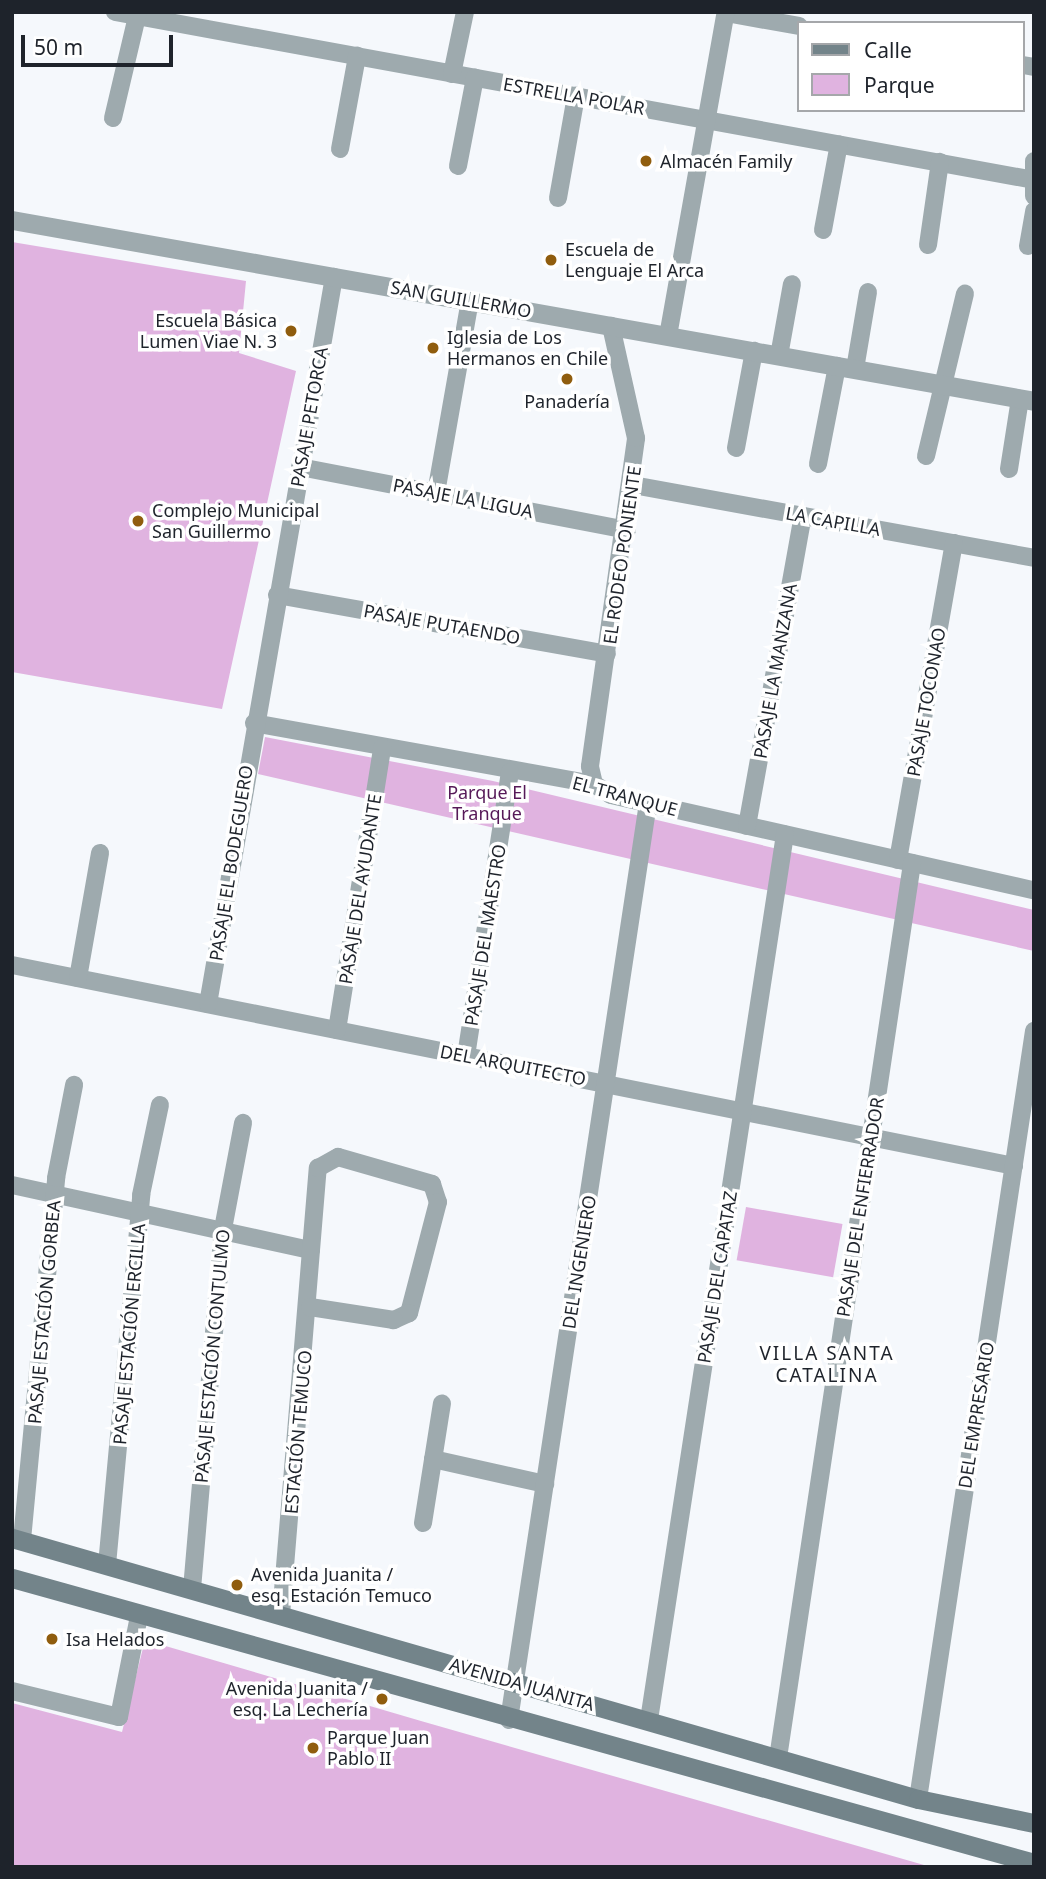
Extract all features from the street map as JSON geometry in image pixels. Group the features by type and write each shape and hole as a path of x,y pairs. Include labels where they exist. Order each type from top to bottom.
{"main road":[{"name":"AVENIDA JUANITA","path":"17,1539 918,1799 1034,1823"},
{"path":"12,1578 509,1720 1034,1863"}],"street":[{"name":"ESTRELLA POLAR","path":"115,12 940,162 1033,185"},
{"path":"452,74 465,12"},
{"path":"668,336 726,13 797,26"},
{"path":"113,118 137,14"},
{"path":"340,149 357,56"},
{"path":"458,166 475,78"},
{"path":"558,198 576,96"},
{"path":"824,230 839,144"},
{"path":"1033,185 1034,161"},
{"path":"928,245 940,162"},
{"path":"1028,246 1034,211"},
{"name":"SAN GUILLERMO","path":"12,220 1027,400"},
{"name":"PASAJE PETORCA","path":"254,723 334,277"},
{"path":"779,356 792,284"},
{"path":"818,464 868,292"},
{"path":"926,456 965,294"},
{"path":"436,493 470,301"},
{"name":"EL RODEO PONIENTE","path":"594,784 590,766 633,485 634,414 611,326"},
{"path":"736,448 754,351"},
{"path":"1009,469 1027,400"},
{"name":"PASAJE LA LIGUA","path":"300,467 627,530"},
{"name":"LA CAPILLA","path":"633,485 1034,558"},
{"name":"PASAJE LA MANZANA","path":"747,826 803,516"},
{"name":"PASAJE TOCONAO","path":"905,861 954,543"},
{"name":"PASAJE PUTAENDO","path":"277,595 607,654"},
{"name":"EL TRANQUE","path":"254,723 510,772 594,784 648,803 1034,890"},
{"name":"PASAJE EL BODEGUERO","path":"208,1004 254,723"},
{"name":"PASAJE DEL AYUDANTE","path":"337,1030 382,748"},
{"name":"PASAJE DEL MAESTRO","path":"466,1056 510,772"},
{"name":"DEL INGENIERO","path":"509,1720 648,803"},
{"name":"PASAJE DEL CAPATAZ","path":"649,1720 785,834"},
{"path":"78,978 100,853"},
{"name":"PASAJE DEL ENFIERRADOR","path":"778,1758 871,1137 905,861"},
{"name":"DEL ARQUITECTO","path":"12,965 1014,1166"},
{"name":"DEL EMPRESARIO","path":"918,1799 1034,1031"},
{"name":"PASAJE ESTACIÓN GORBEA","path":"17,1539 55,1194 75,1086"},
{"name":"PASAJE ESTACIÓN ERCILLA","path":"107,1565 141,1212 160,1105"},
{"name":"PASAJE ESTACIÓN CONTULMO","path":"192,1590 223,1229 243,1123"},
{"name":"ESTACIÓN TEMUCO","path":"281,1615 310,1307 317,1174 326,1159 426,1180 438,1202 410,1313 394,1320 310,1307"},
{"path":"12,1185 311,1250"},
{"path":"423,1523 442,1403"},
{"path":"433,1460 545,1484"},
{"path":"12,1691 119,1717 139,1616"}],"green space":[{"name":"Complejo Municipal San Guillermo","path":"12,242 246,281 239,353 296,371 222,709 12,672"},
{"name":"Parque El Tranque","path":"265,737 493,781 1034,910 1034,951 258,774"},
{"path":"746,1207 843,1224 833,1277 737,1260"},
{"name":"Parque Juan Pablo II","path":"145,1640 931,1867 12,1867 12,1703 122,1732"}],"place":[{"name":"Almacén Family","path":"646,161"},
{"name":"Escuela de Lenguaje El Arca","path":"551,260"},
{"name":"Escuela Básica Lumen Viae N. 3","path":"291,331"},
{"name":"Iglesia de Los Hermanos en Chile","path":"433,348"},
{"name":"Panadería","path":"567,379"},
{"name":"Complejo Municipal San Guillermo","path":"138,521"},
{"name":"Avenida Juanita / esq. Estación Temuco","path":"237,1585"},
{"name":"Isa Helados","path":"52,1639"},
{"name":"Avenida Juanita / esq. La Lechería","path":"382,1699"},
{"name":"Parque Juan Pablo II","path":"313,1748"}],"district":[{"name":"VILLA SANTA CATALINA","path":"827,1365"}]}
